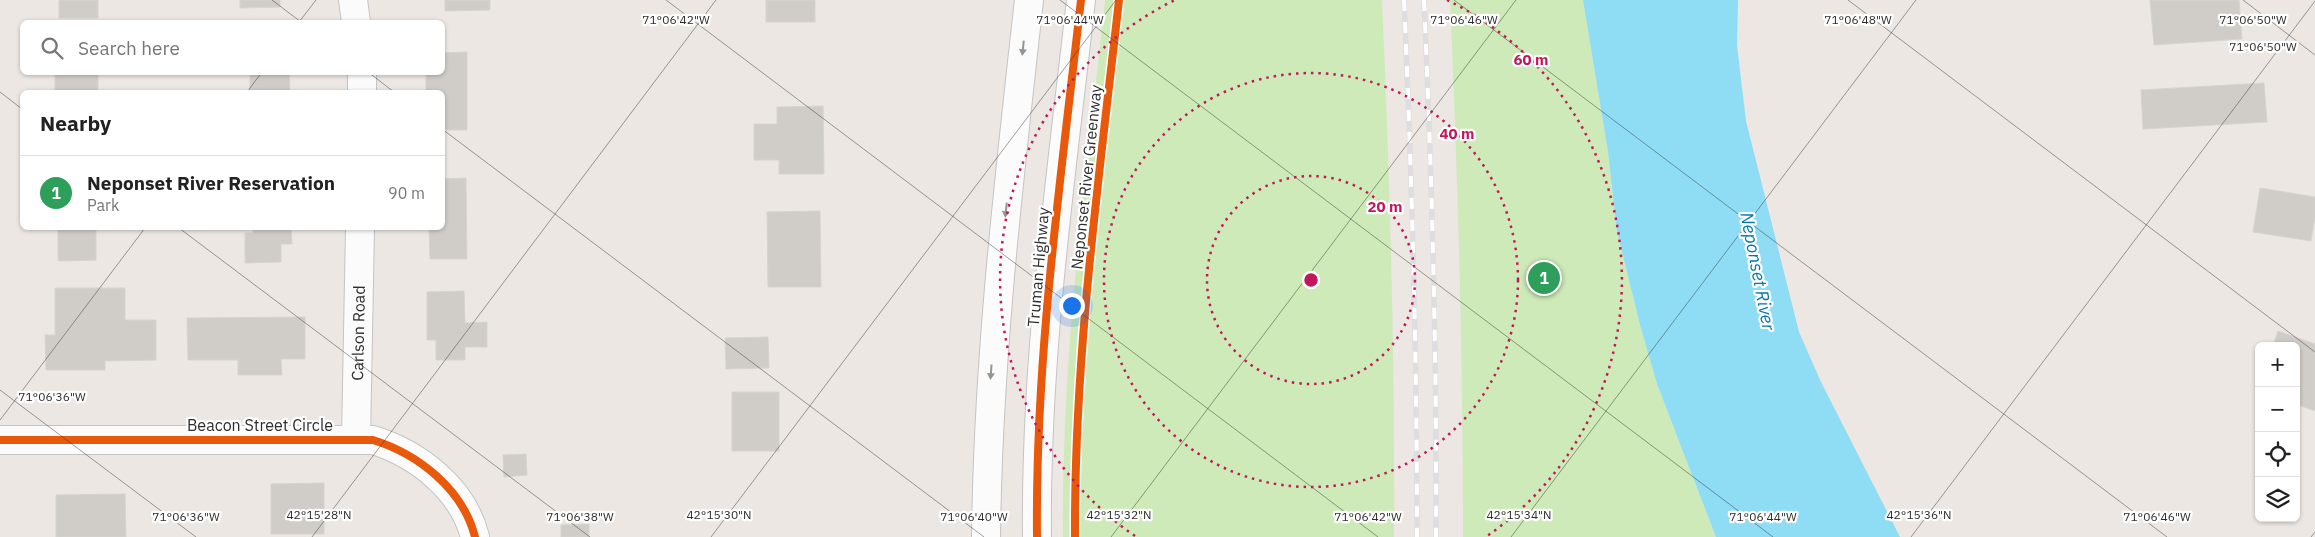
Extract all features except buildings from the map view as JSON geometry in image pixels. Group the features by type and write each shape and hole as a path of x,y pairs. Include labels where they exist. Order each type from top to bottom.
{"main road":[{"path":"353,0 356,20"},
{"path":"986,537 990,410 996,310 1029,0"},
{"name":"Truman Highway","path":"1037,537 1041,396 1048,305 1081,0"},
{"path":"362,75 362,90"},
{"name":"Carlson Road","path":"356,439 360,230"},
{"name":"Beacon Street Circle","path":"0,440 373,440 391,446 433,472 451,491 464,510 475,537"}],"green space":[{"path":"1105,0 1382,0 1391,268 1394,537 1063,537 1063,470 1070,335"},
{"path":"1450,0 1583,0 1608,152 1617,231 1640,325 1657,384 1716,537 1463,537 1460,268"}],"water":[{"name":"Neponset River","path":"1583,0 1738,0 1737,45 1746,121 1799,332 1821,382 1900,537 1716,537 1657,384 1640,325 1617,231 1608,152"}],"railway":[{"path":"1404,0 1414,268 1417,537"},
{"path":"1424,0 1433,268 1436,537"}],"cycle path":[{"path":"1037,537 1037,470 1045,335 1081,0"},
{"name":"Neponset River Greenway","path":"1075,537 1076,470 1083,335 1119,0"},
{"path":"0,440 373,440 406,454 436,476 460,504 469,520 475,537"}],"place":[{"name":"Neponset River Reservation","path":"1544,278"}]}
